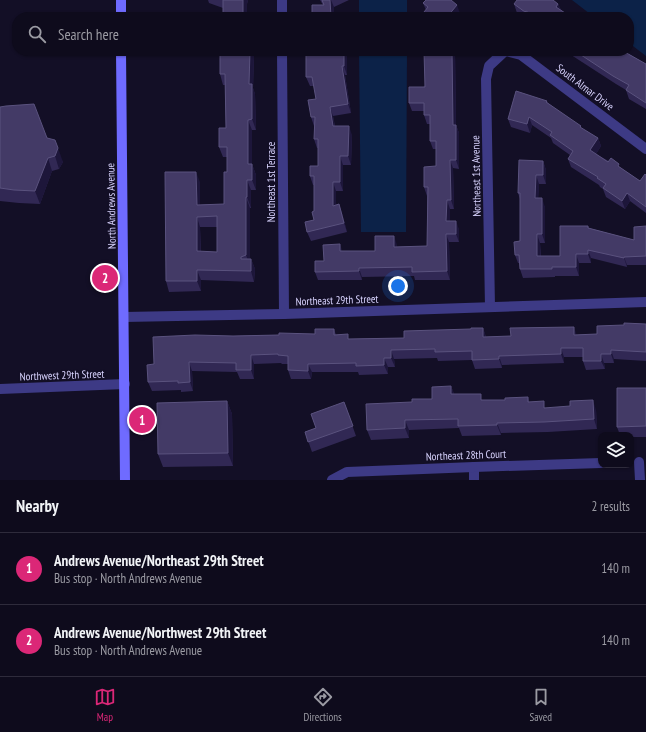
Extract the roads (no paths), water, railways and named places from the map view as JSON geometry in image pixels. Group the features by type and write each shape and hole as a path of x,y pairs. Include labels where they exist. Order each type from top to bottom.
{"main road":[{"path":"121,0 121,12"},
{"name":"North Andrews Avenue","path":"121,56 125,480"}],"street":[{"path":"282,0 282,12"},
{"name":"Northeast 1st Terrace","path":"282,56 284,314"},
{"name":"Northeast 1st Avenue","path":"490,307 486,79 489,66 500,56"},
{"name":"South Almar Drive","path":"522,56 646,148"},
{"name":"Northeast 29th Street","path":"124,317 284,314 646,302"},
{"name":"Northwest 29th Street","path":"0,389 125,384"},
{"path":"639,462 640,480"},
{"name":"Northeast 28th Court","path":"332,480 348,472 598,463"},
{"path":"474,467 474,480"}],"water":[{"path":"359,0 407,0 407,12 359,12"},
{"path":"572,0 646,0 646,56 634,47 634,12 588,12"},
{"path":"359,56 407,56 406,232 361,232"}],"place":[{"name":"Andrews Avenue/Northwest 29th Street","path":"105,278"},
{"name":"Andrews Avenue/Northeast 29th Street","path":"142,420"}]}
